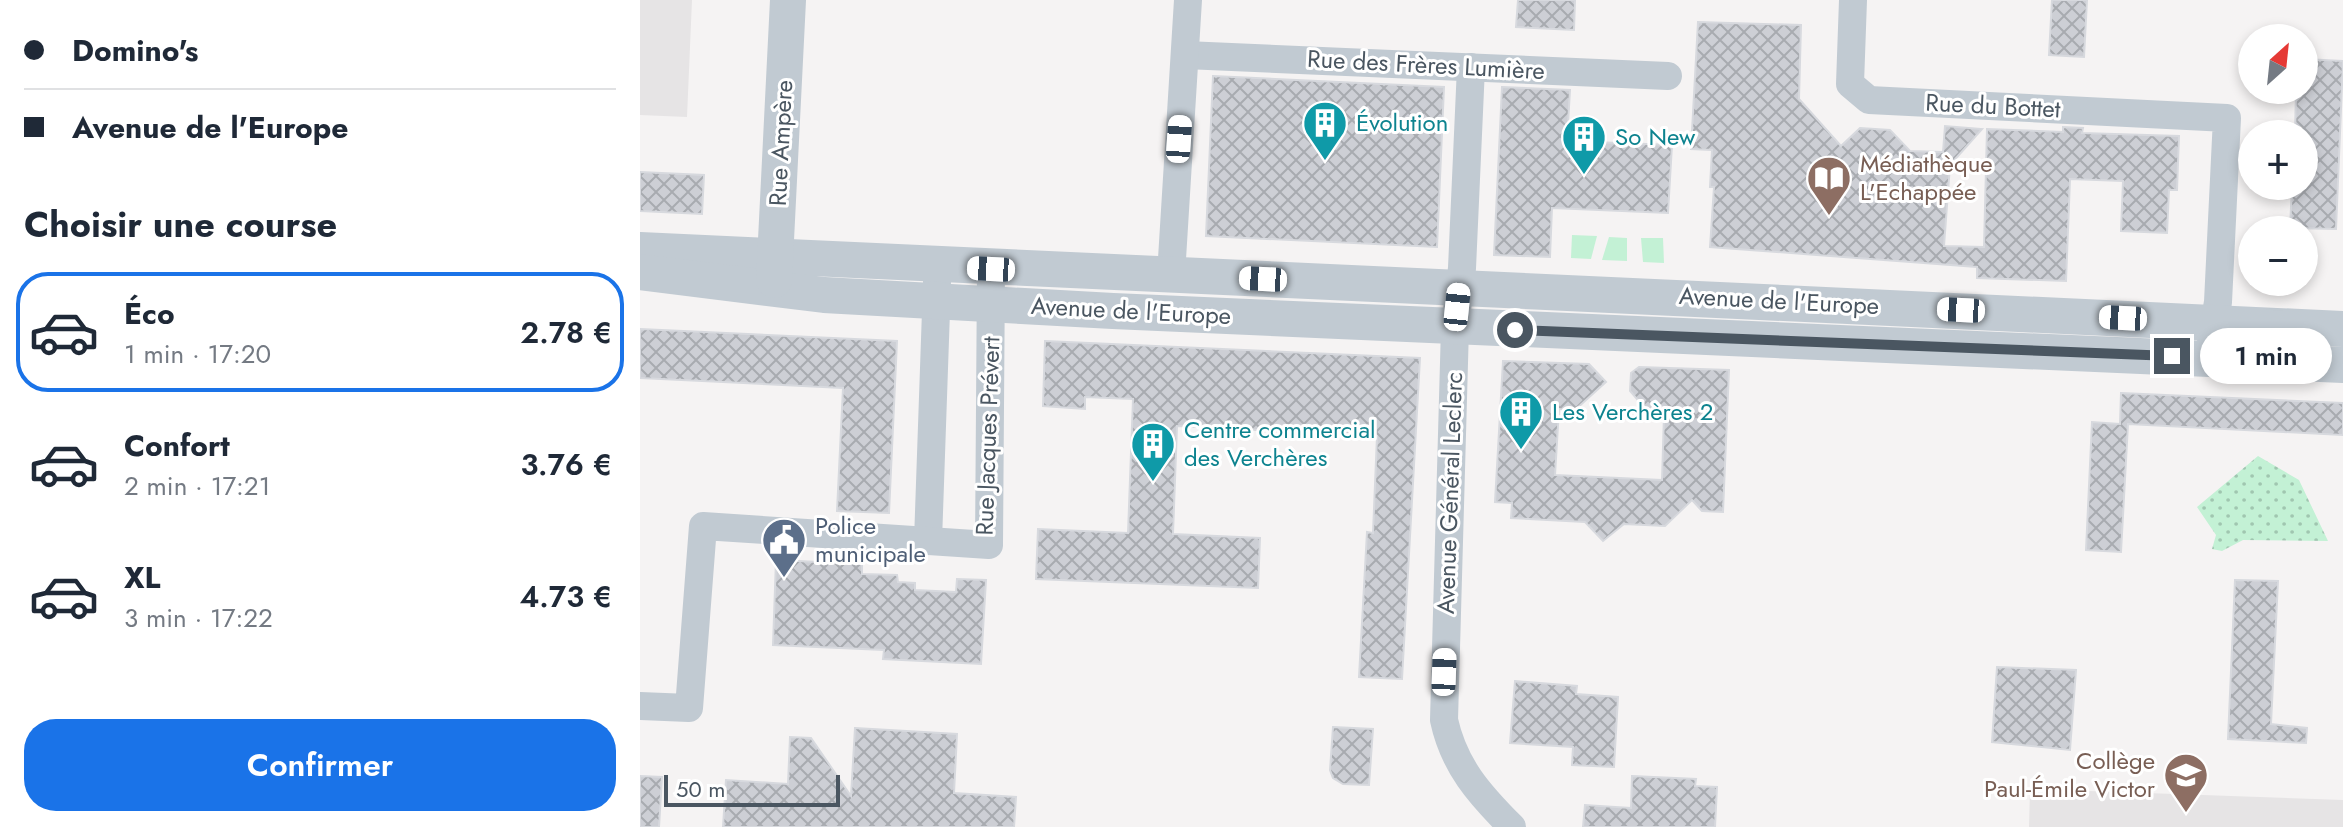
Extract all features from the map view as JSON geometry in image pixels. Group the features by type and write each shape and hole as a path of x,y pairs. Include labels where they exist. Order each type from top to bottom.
{"street":[{"name":"Rue Ampère","path":"774,272 788,0"},
{"path":"1171,275 1188,0"},
{"name":"Rue du Bottet","path":"1853,0 1850,84 1869,100 2227,118 2218,302 2212,322"},
{"name":"Rue des Frères Lumière","path":"1185,55 1668,76"},
{"name":"Avenue Général Leclerc","path":"1471,67 1455,327 1444,720 1450,748 1464,774 1479,795 1512,827"},
{"name":"Avenue de l'Europe","path":"640,250 774,272 824,295 937,283 1455,327 2343,365"},
{"name":"Avenue de l'Europe","path":"640,272 698,282 774,272"},
{"name":"Avenue de l'Europe","path":"991,286 1171,275 2343,329"},
{"path":"928,541 937,283"},
{"name":"Rue Jacques Prévert","path":"640,706 689,708 703,526 989,545 991,286"},
{"path":"2210,359 2212,322"}],"shaded area":[{"path":"640,0 692,0 687,117 640,115"},
{"name":"Collège Paul-Émile Victor","path":"2030,789 2343,800 2343,827 2029,827"}],"green space":[{"path":"1572,235 1597,236 1591,259 1571,258"},
{"path":"1609,237 1627,238 1627,261 1602,260"},
{"path":"1641,238 1663,238 1664,263 1643,262"},
{"path":"2258,456 2299,480 2328,541 2243,540 2222,551 2212,549 2216,535 2197,507"}],"building":[{"path":"1518,0 1575,0 1574,30 1516,27"},
{"path":"2052,0 2087,0 2084,57 2049,55"},
{"path":"1698,22 1801,25 1799,99 1841,146 1860,128 1890,130 1910,151 1943,152 1945,126 1982,129 1950,165 1944,246 1984,247 1987,129 2063,132 2063,127 2083,128 2082,133 2179,136 2177,190 2169,190 2167,233 2121,231 2123,181 2070,179 2066,281 1977,278 1977,267 1710,247 1714,187 1710,187 1712,150 1691,149"},
{"path":"2318,60 2343,61 2336,229 2318,229 2318,216 2291,216 2291,200 2318,200 2318,120 2295,120 2296,104 2318,104"},
{"name":"Évolution","path":"1213,76 1444,87 1437,247 1206,236"},
{"name":"So New","path":"1502,87 1570,90 1567,141 1672,145 1668,213 1552,208 1550,257 1494,255"},
{"path":"640,172 704,175 702,214 640,211"},
{"path":"640,329 897,341 889,513 837,511 843,388 640,378"},
{"name":"Centre commercial des Verchères","path":"1045,341 1420,358 1402,679 1359,677 1367,532 1373,533 1377,436 1177,426 1173,534 1260,538 1258,588 1036,579 1038,529 1128,533 1133,399 1085,397 1085,409 1043,406"},
{"name":"Les Verchères 2","path":"1503,361 1589,364 1606,382 1575,410 1559,409 1555,475 1662,480 1664,414 1649,413 1630,391 1631,373 1639,367 1729,370 1723,512 1702,511 1692,500 1665,526 1624,524 1603,541 1585,522 1511,518 1512,503 1495,502"},
{"path":"2121,393 2343,403 2343,435 2128,424 2121,552 2086,550 2092,422 2120,424"},
{"path":"776,560 862,564 862,574 897,575 898,582 915,583 915,590 956,592 957,579 986,580 981,664 883,659 884,650 773,645"},
{"path":"2235,580 2278,581 2271,724 2307,728 2306,743 2228,739"},
{"path":"1997,667 2076,670 2070,750 1992,742"},
{"path":"1515,681 1577,686 1576,694 1618,697 1614,767 1572,765 1573,747 1510,743"},
{"path":"1333,727 1373,729 1369,785 1343,784 1333,778 1330,770"},
{"path":"855,728 957,734 954,793 1016,797 1014,827 723,827 726,780 788,784 790,737 811,738 851,796"},
{"path":"640,776 662,777 659,827 640,827"},
{"path":"1632,776 1696,779 1695,786 1717,787 1715,827 1583,827 1585,805 1631,808"}],"place":[{"name":"Évolution","path":"1325,162"},
{"name":"So New","path":"1584,176"},
{"name":"Médiathèque L'Echappée","path":"1829,217"},
{"name":"Les Verchères 2","path":"1521,451"},
{"name":"Centre commercial des Verchères","path":"1153,483"},
{"name":"Police municipale","path":"784,579"},
{"name":"Collège Paul-Émile Victor","path":"2186,814"}],"route":[{"path":"1515,330 2172,356"}]}
